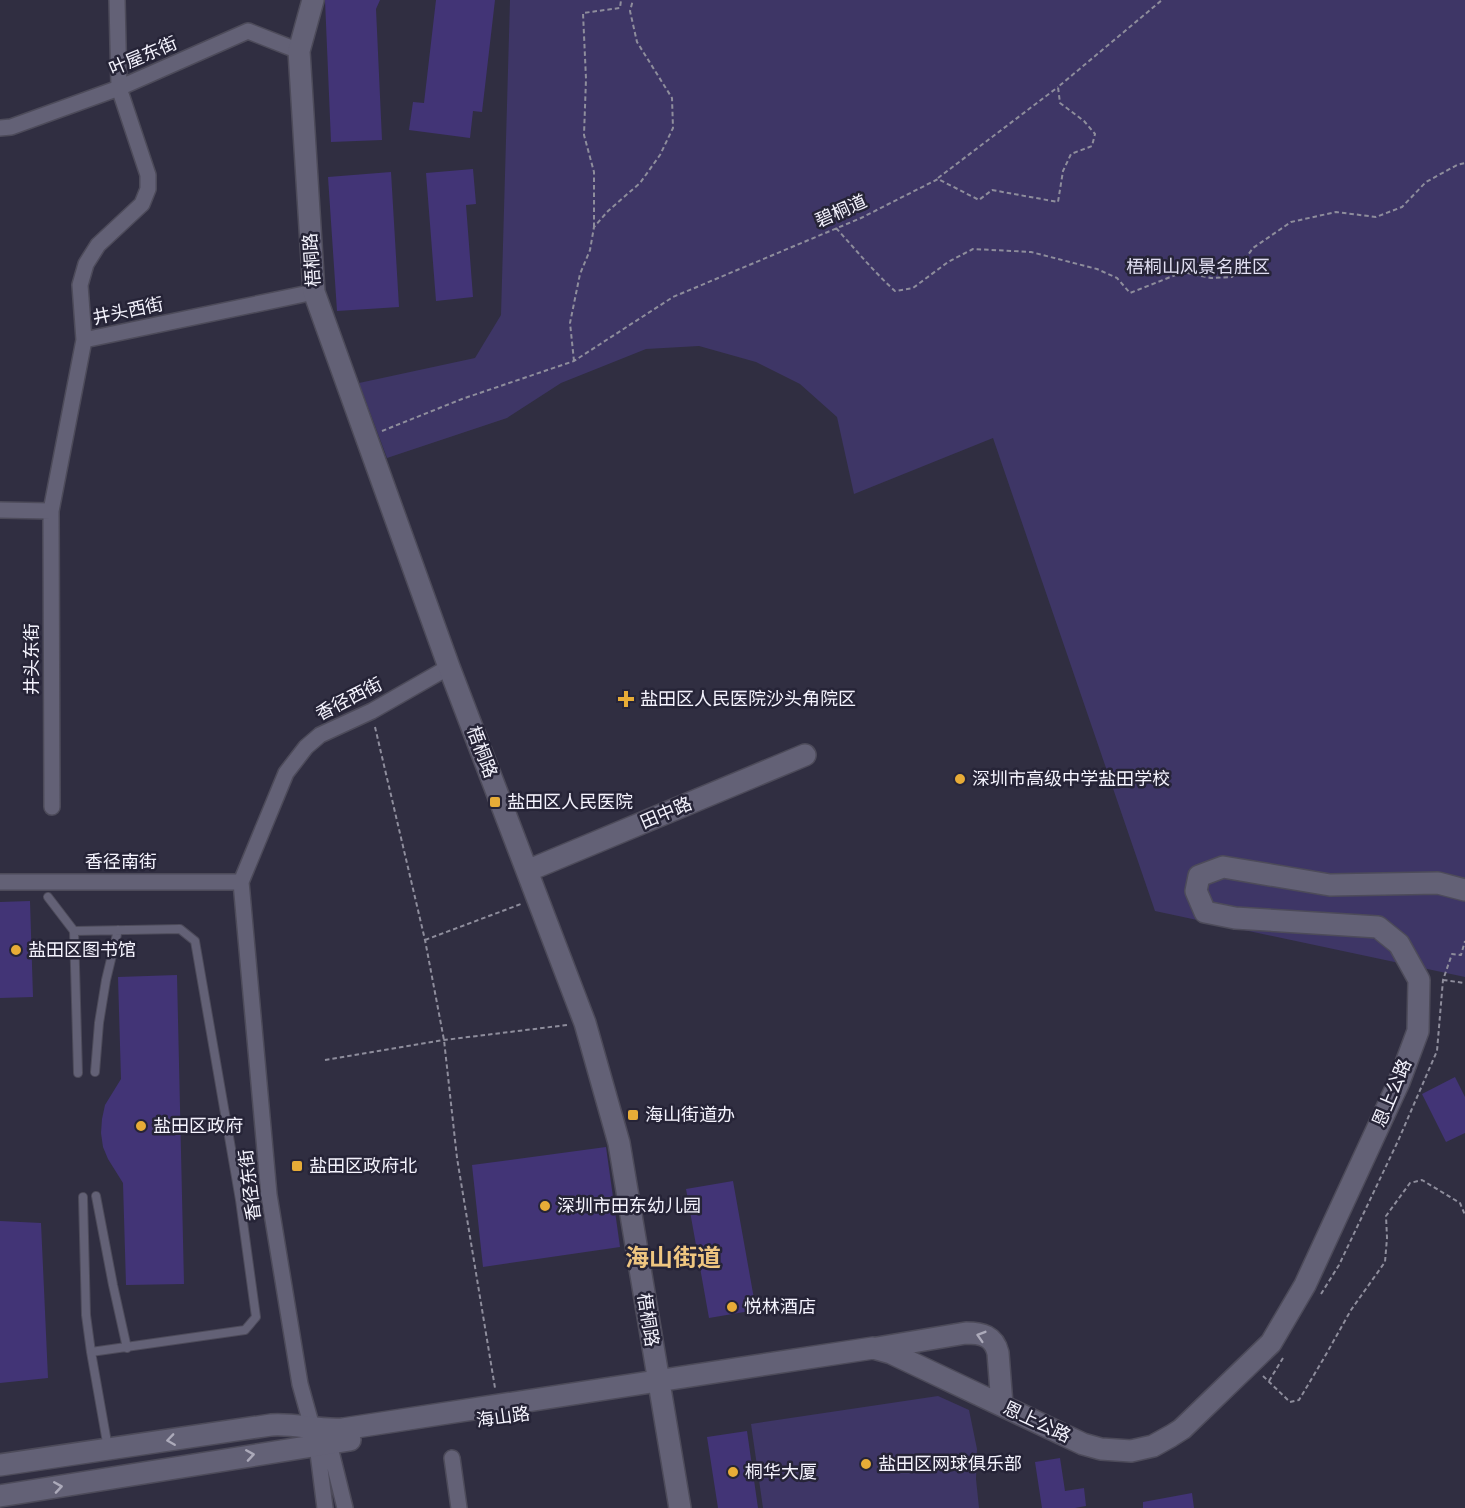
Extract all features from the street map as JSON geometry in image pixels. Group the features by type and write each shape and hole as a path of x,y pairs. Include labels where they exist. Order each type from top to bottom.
{"street":[{"path":"84,340 80,285 86,264 98,245 142,204 148,189 148,175 119,88 117,0"},
{"name":"梧桐路","path":"313,0 299,51 314,292 449,666 585,1023 619,1143 680,1508"},
{"name":"叶屋东街","path":"0,128 11,128 119,88 248,31 299,51"},
{"name":"井头西街","path":"51,511 84,340 314,292"},
{"path":"0,510 51,511"},
{"name":"井头东街","path":"51,511 52,807"},
{"name":"香径西街","path":"241,882 286,773 306,747 320,735 372,711 449,666"},
{"name":"田中路","path":"527,871 805,755"},
{"name":"恩上公路","path":"937,1374 1083,1444 1101,1449 1131,1451 1153,1446 1189,1423 1271,1343 1305,1286 1399,1082 1418,1031 1419,980 1399,944 1378,927 1235,918 1205,912 1196,891 1199,876 1223,867 1330,885 1438,883 1465,890"},
{"name":"香径南街","path":"0,882 241,882"},
{"name":"香径东街","path":"241,882 269,1195 300,1384 321,1436"},
{"name":"海山路","path":"0,1496 321,1436 659,1387 966,1333 987,1336 996,1346 1002,1406"},
{"name":"海山路","path":"873,1348 891,1353 937,1374"},
{"name":"海山路","path":"0,1465 271,1425 287,1425 321,1436 344,1429 498,1405 885,1361 904,1363 937,1374"},
{"path":"321,1436 325,1508"},
{"path":"321,1436 345,1508"},
{"path":"452,1458 459,1508"}],"lane":[{"path":"48,897 74,931 78,1073"},
{"path":"74,931 180,929 195,941 240,1200 256,1317 245,1330 91,1352"},
{"path":"95,1072 99,1023 118,930"},
{"path":"240,1200 269,1195"},
{"path":"96,1196 128,1348"},
{"path":"83,1197 87,1315 108,1449"}],"path":[{"path":"574,361 570,323 580,274 590,250 594,227 594,172 584,135 586,79 583,13 620,8 621,0"},
{"path":"594,227 608,211 640,183 660,155 673,128 672,98 637,42 630,11 633,0"},
{"path":"938,179 979,200 993,190 1058,202 1064,171 1071,154 1092,146 1095,134 1084,121 1060,103 1058,87 1162,0"},
{"name":"碧桐道","path":"378,432 462,399 574,361 673,297 861,218 938,179 1058,87"},
{"path":"836,228 875,273 895,291 913,288 948,262 974,249 1031,252 1097,269 1117,278 1130,293 1183,272 1211,278 1232,277 1253,248 1291,222 1336,212 1376,217 1402,207 1426,182 1457,165 1465,164"},
{"path":"372,711 425,940 444,1040 457,1158 498,1405"},
{"path":"425,940 538,898"},
{"path":"1465,941 1461,955 1452,954 1443,980 1465,982"},
{"path":"325,1060 444,1040 585,1023"},
{"path":"1250,1363 1290,1402 1299,1400 1351,1310 1385,1262 1386,1216 1410,1184 1422,1180 1460,1203 1465,1215"}],"green space":[{"name":"梧桐山风景名胜区","path":"510,0 1465,0 1465,977 1155,911 993,438 854,494 837,417 800,384 756,362 699,346 646,349 561,383 507,418 387,458 359,383 475,358 501,315"},
{"name":"盐田区网球俱乐部","path":"938,1396 969,1410 977,1449 976,1479 979,1508 763,1508 751,1424"}],"building":[{"path":"325,0 380,0 376,9 382,140 331,142"},
{"path":"436,0 495,0 482,112 473,111 470,138 409,130 413,102 424,103"},
{"path":"473,169 476,204 466,205 473,297 436,301 426,173"},
{"path":"391,172 399,307 337,311 328,177"},
{"name":"盐田区图书馆","path":"30,901 33,997 0,998 0,902"},
{"name":"盐田区政府","path":"177,975 184,1284 126,1285 123,1183 108,1159 101,1133 105,1105 121,1079 118,977"},
{"path":"1455,1077 1465,1097 1465,1133 1446,1142 1422,1094"},
{"name":"深圳市田东幼儿园","path":"606,1147 620,1247 483,1267 472,1165"},
{"path":"733,1181 756,1310 709,1318 686,1189"},
{"path":"0,1221 41,1223 48,1378 0,1383"},
{"name":"桐华大厦","path":"747,1431 758,1508 718,1508 707,1437"},
{"path":"1060,1458 1065,1491 1084,1488 1086,1506 1042,1508 1035,1462"},
{"path":"1192,1493 1194,1508 1143,1508 1143,1502"}],"place":[{"name":"盐田区人民医院沙头角院区","path":"626,699"},
{"name":"深圳市高级中学盐田学校","path":"960,779"},
{"name":"盐田区人民医院","path":"495,802"},
{"name":"盐田区图书馆","path":"16,950"},
{"name":"海山街道办","path":"633,1115"},
{"name":"盐田区政府","path":"141,1126"},
{"name":"盐田区政府北","path":"297,1166"},
{"name":"深圳市田东幼儿园","path":"545,1206"},
{"name":"悦林酒店","path":"732,1307"},
{"name":"盐田区网球俱乐部","path":"866,1464"},
{"name":"桐华大厦","path":"733,1472"}],"district":[{"name":"海山街道","path":"673,1258"}]}
